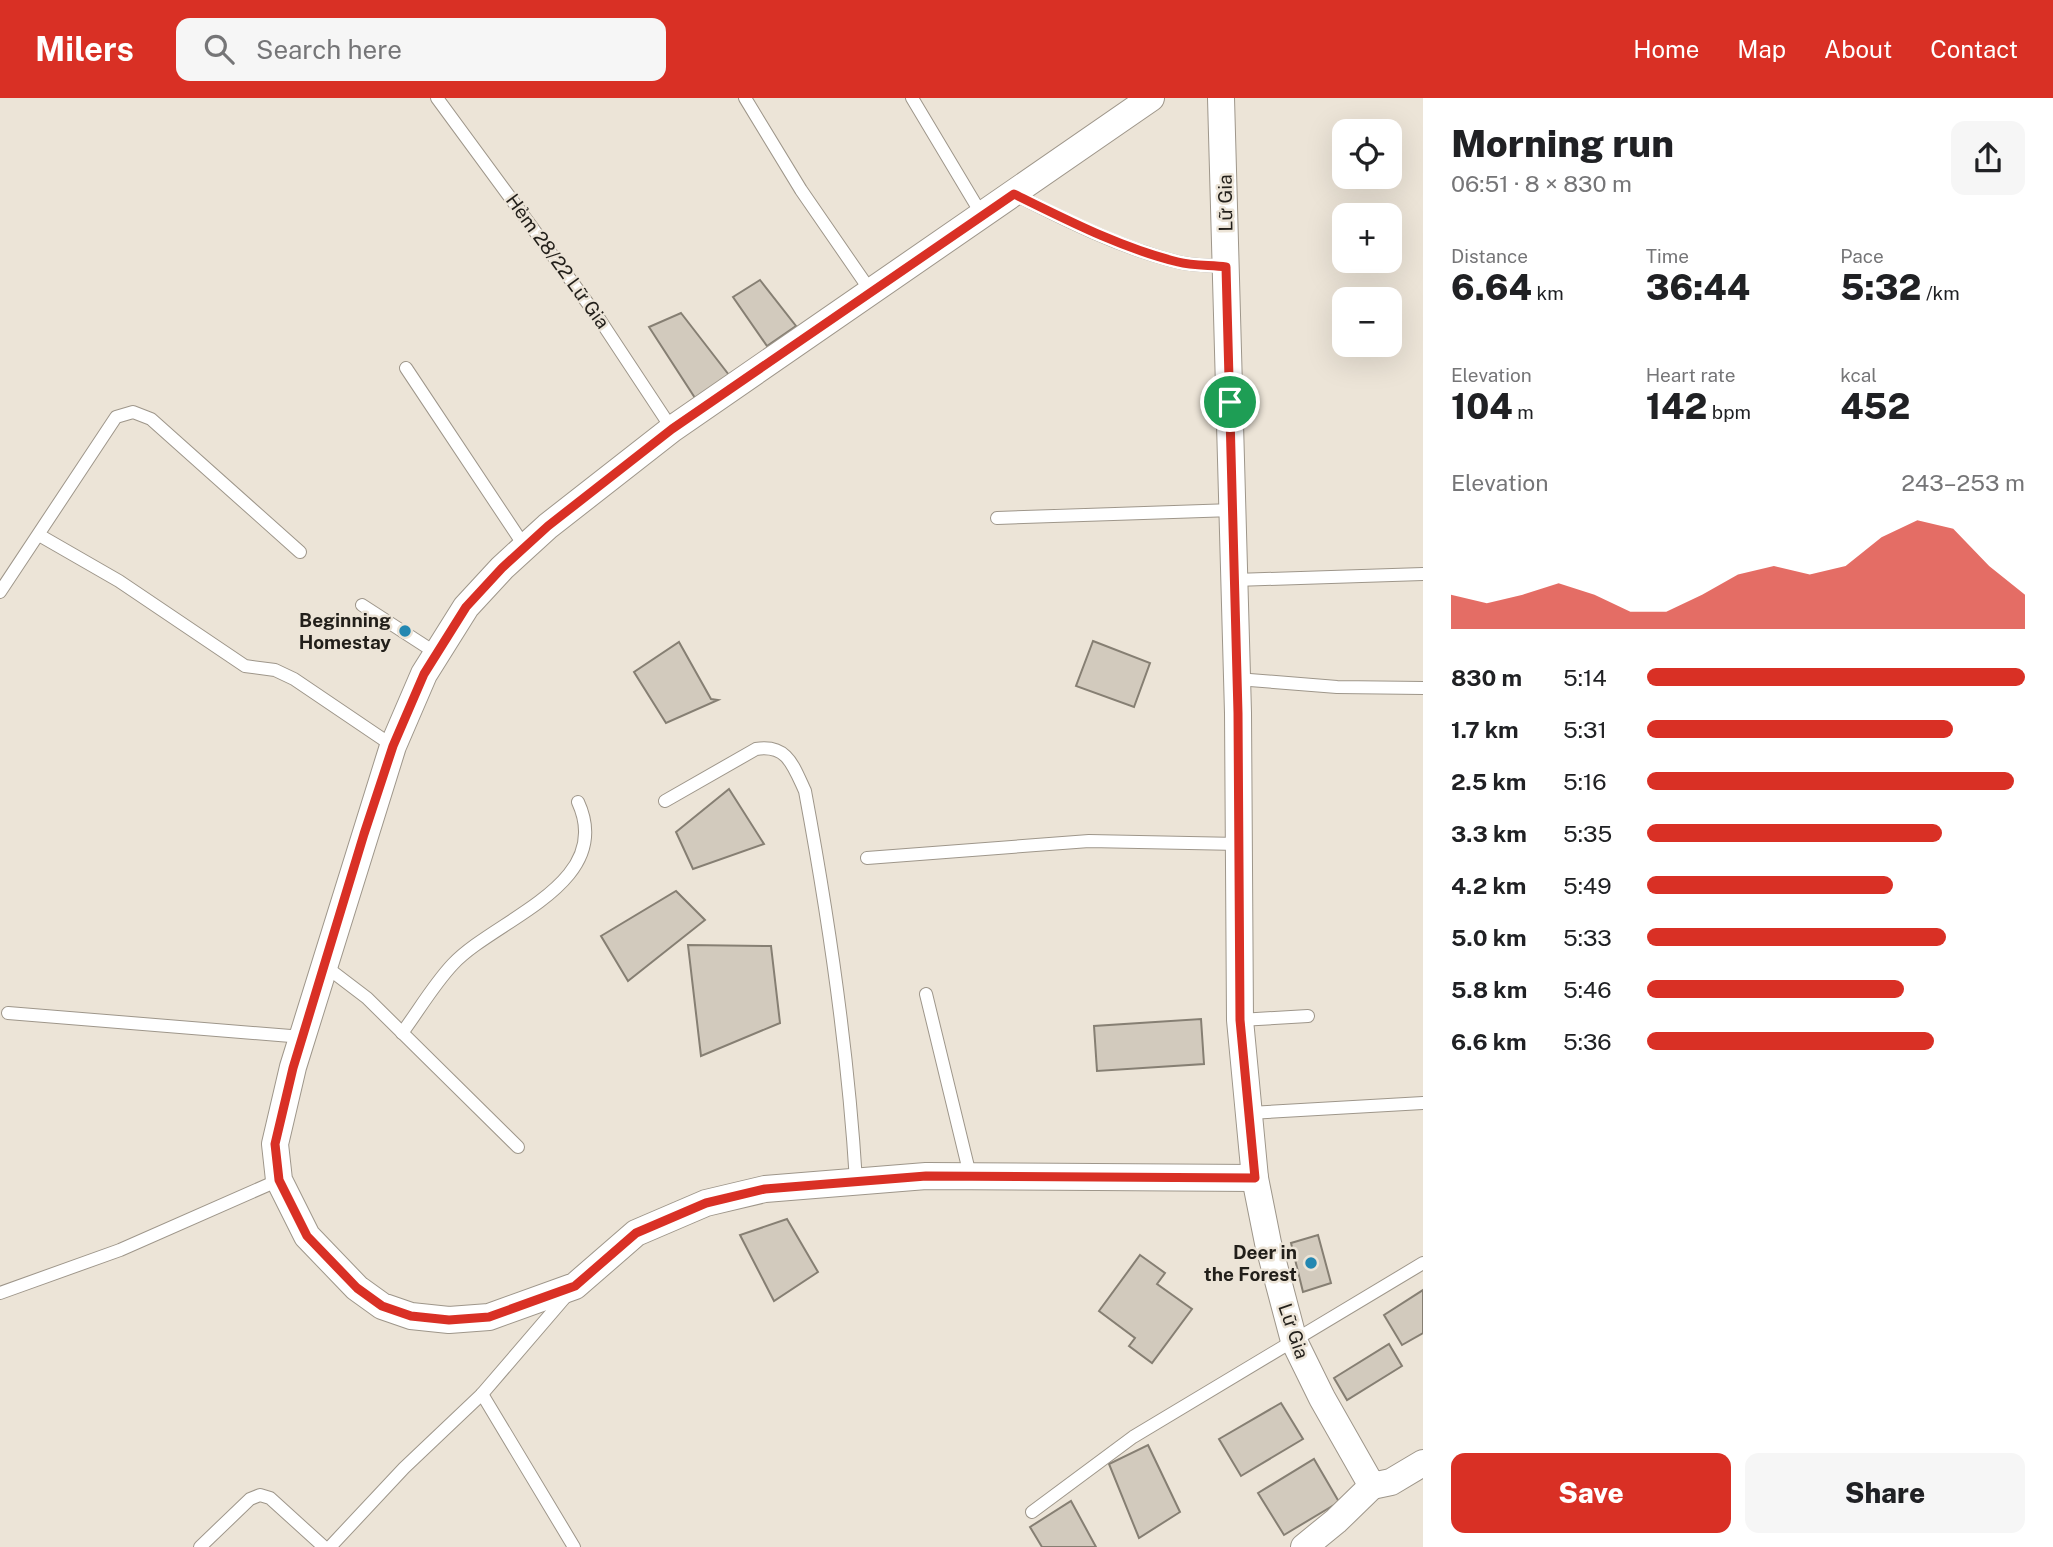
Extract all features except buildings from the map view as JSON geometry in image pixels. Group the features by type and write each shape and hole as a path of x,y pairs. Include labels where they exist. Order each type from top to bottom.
{"street":[{"path":"1151,98 672,429 525,547 466,607 424,674 393,746 303,1037 275,1144 279,1180 307,1236 357,1288 382,1306 411,1316 449,1320 489,1317 575,1286 636,1233 706,1203 765,1189 970,1175 1255,1178"},
{"name":"Lữ Gia","path":"1221,98 1235,580 1240,1020 1255,1178 1268,1242 1294,1340 1322,1398 1372,1486"},
{"path":"1304,1547 1372,1486 1391,1482 1423,1464"}],"lane":[{"name":"Hẻm 28/22 Lữ Gia","path":"437,98 600,320 672,429"},
{"path":"745,98 801,190 872,293"},
{"path":"912,98 982,215"},
{"path":"1014,194 1066,220 1147,253 1181,263 1226,267"},
{"path":"405,368 525,547"},
{"path":"0,592 116,417 133,412 151,419 300,552"},
{"path":"997,518 1233,510"},
{"path":"38,535 119,581 245,666 275,670 294,679 393,746"},
{"path":"1235,580 1423,574"},
{"path":"362,605 436,653"},
{"path":"1237,679 1337,687 1423,688"},
{"path":"665,801 755,750 771,747 780,750 798,777 805,791 826,905 851,1093 856,1181"},
{"path":"402,1033 452,965 471,947 545,899 567,878 586,834 584,814 578,802"},
{"path":"867,858 1089,841 1239,844"},
{"path":"325,966 367,998 518,1147"},
{"path":"926,994 970,1175"},
{"path":"8,1013 303,1037"},
{"path":"1240,1020 1308,1016"},
{"path":"1249,1113 1423,1103"},
{"path":"0,1293 120,1250 279,1180"},
{"path":"1032,1512 1133,1437 1423,1263"},
{"path":"330,1547 404,1468 482,1394 575,1286"},
{"path":"482,1394 573,1547"},
{"path":"200,1547 250,1499 260,1495 270,1498 324,1547"}],"place":[{"name":"Beginning Homestay","path":"405,631"},
{"name":"Deer in the Forest","path":"1311,1263"}],"route":[{"path":"1014,194 1066,220 1147,253 1181,263 1226,267 1230,402 1238,713 1240,1020 1255,1178 926,1176 765,1189 706,1203 636,1233 575,1286 489,1317 449,1320 411,1316 382,1306 357,1288 307,1236 279,1180 275,1144 293,1068 393,746 424,674 466,607 502,568 548,526 608,482 672,429 1014,194"}]}
